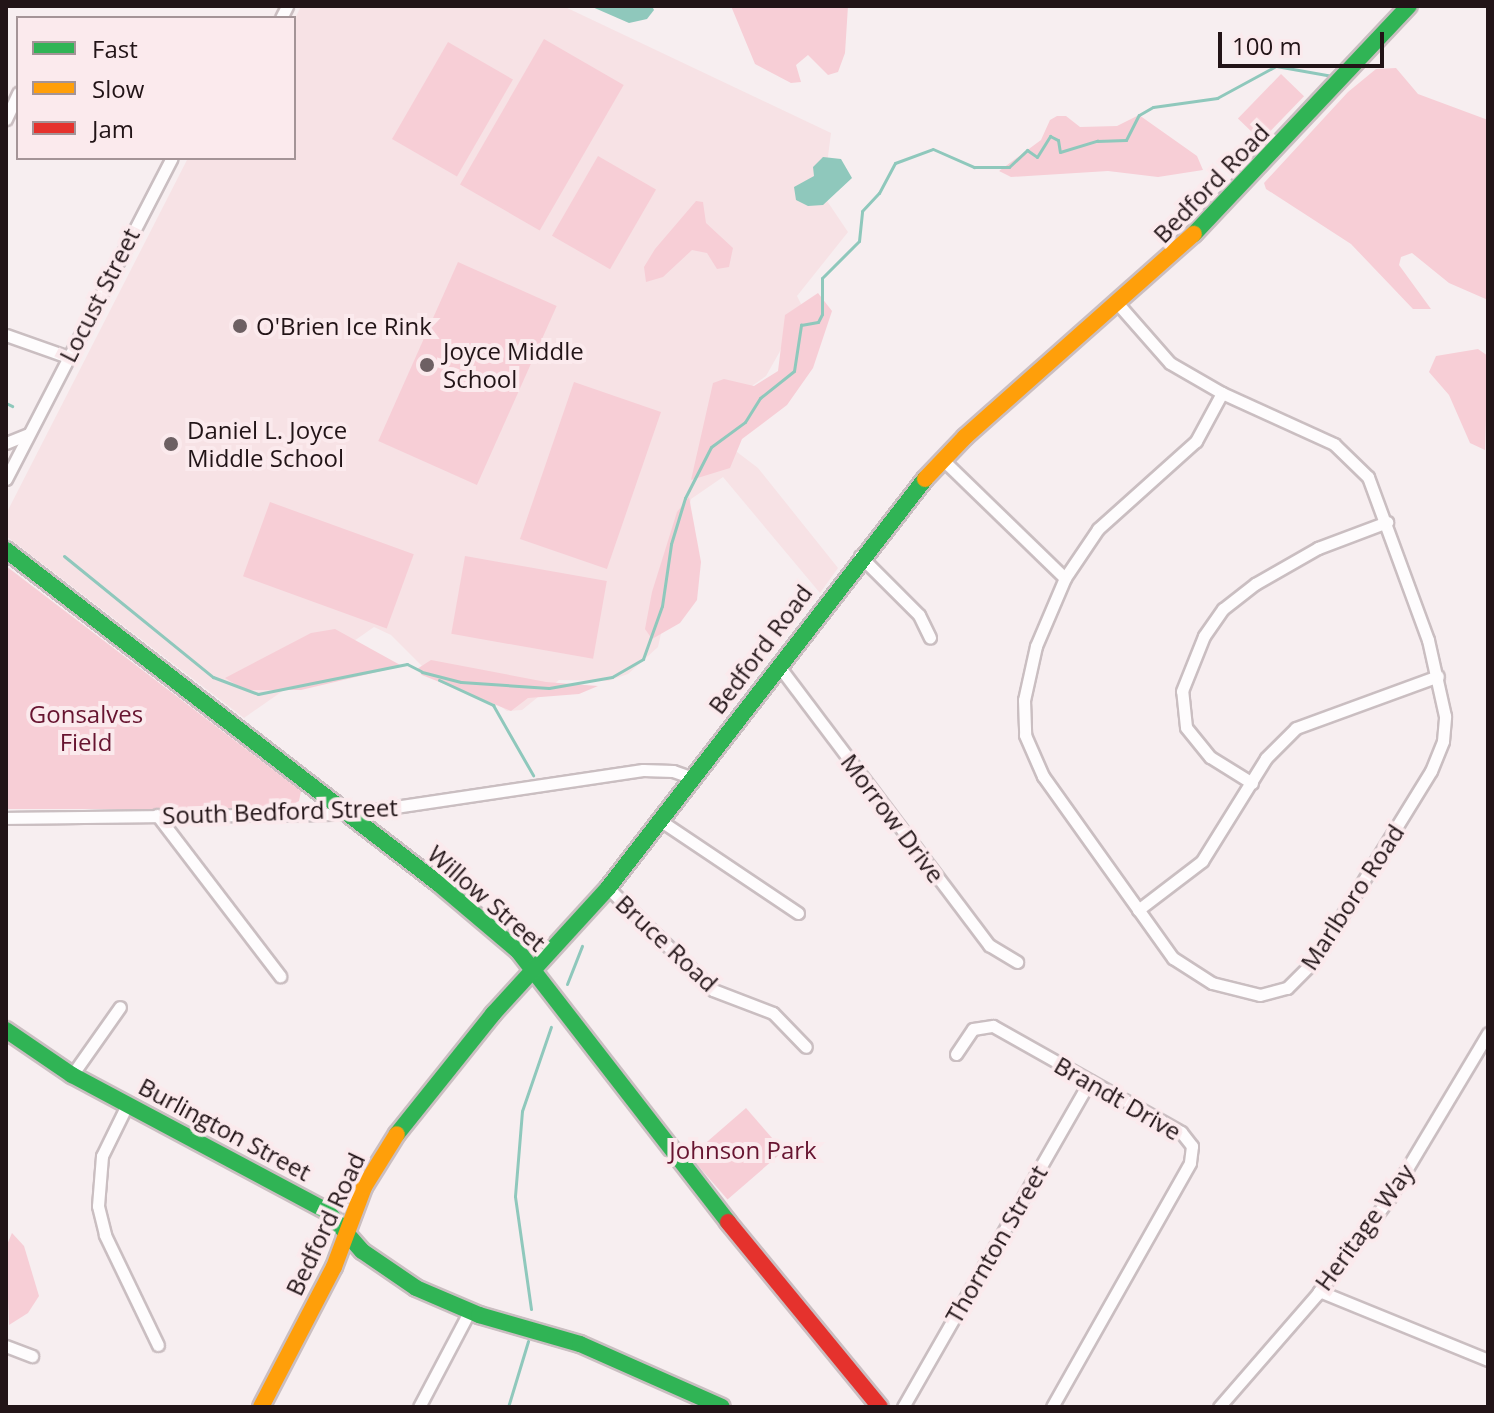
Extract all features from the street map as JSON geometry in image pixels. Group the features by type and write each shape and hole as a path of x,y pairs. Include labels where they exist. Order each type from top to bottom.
{"street":[{"name":"Bedford Road","path":"261,1407 346,1233 364,1187 406,1119 608,888 860,556 942,459 1119,305 1268,159 1409,6"},
{"path":"6,119 16,97"},
{"name":"Locust Street","path":"6,479 171,160"},
{"name":"Marlboro Road","path":"1119,305 1170,363 1222,393 1345,451 1368,477 1387,522 1438,676 1445,722 1435,763 1314,961 1295,983 1260,995 1212,983 1177,962 1043,776 1025,735 1032,661 1065,578 1098,529 1196,441 1222,393"},
{"path":"6,335 68,357"},
{"path":"6,443 28,434"},
{"path":"942,459 1065,578"},
{"path":"1252,783 1210,757 1186,727 1182,691 1204,636 1223,609 1255,584 1318,548 1387,522"},
{"name":"Willow Street","path":"6,550 469,908 534,969 761,1264 880,1407"},
{"path":"860,556 919,615 930,638"},
{"name":"Morrow Drive","path":"778,665 988,943 1017,962"},
{"path":"1138,910 1202,861 1274,749 1306,722 1438,676"},
{"name":"South Bedford Street","path":"6,818 348,814 643,770 673,771 693,778"},
{"path":"157,815 280,976"},
{"path":"661,821 798,913"},
{"name":"Bruce Road","path":"608,888 715,991 773,1013 806,1047"},
{"path":"72,1075 120,1007"},
{"name":"Brandt Drive","path":"956,1054 971,1030 988,1025 1183,1134 1193,1155 1052,1407"},
{"name":"Heritage Way","path":"1219,1407 1319,1291 1390,1197 1488,1033"},
{"name":"Burlington Street","path":"8,1036 72,1075 325,1210 359,1249 403,1281 469,1312 580,1344 722,1407"},
{"name":"Thornton Street","path":"903,1407 1090,1081"},
{"path":"127,1105 102,1156 98,1206 109,1244 158,1345"},
{"path":"1319,1291 1488,1360"},
{"path":"419,1407 469,1312"},
{"path":"6,1346 32,1356"}],"shaded area":[{"name":"Joyce Middle School","path":"301,6 563,6 831,133 823,195 848,232 797,296 801,304 779,353 766,376 749,388 720,439 758,468 838,568 820,593 723,477 691,499 658,647 628,674 608,681 559,680 522,710 507,711 482,693 423,667 391,635 374,627 244,718 6,536 6,514 187,160 296,160 296,17"},
{"path":"590,6 652,6 654,10 647,19 629,23"},
{"path":"823,157 841,159 852,178 823,205 808,206 796,200 794,187 814,176 813,167"}],"green space":[{"path":"731,6 848,6 845,53 838,72 828,75 808,55 796,65 801,82 791,83 755,64"},
{"path":"544,39 624,85 540,230 460,184"},
{"path":"448,42 513,79 457,176 392,139"},
{"path":"1396,68 1418,94 1488,120 1488,300 1449,283 1412,253 1401,257 1399,265 1431,309 1413,309 1351,244 1266,189 1264,183 1348,92 1376,69"},
{"path":"1281,74 1304,96 1261,141 1238,119"},
{"path":"1139,115 1197,156 1203,170 1158,177 1108,171 1011,177 999,171 1041,140 1050,120 1057,116 1066,116 1080,127 1117,126"},
{"path":"598,156 656,190 610,269 552,236"},
{"path":"696,201 703,202 706,223 733,248 729,267 717,269 707,253 692,250 663,277 646,282 644,267 655,249"},
{"path":"458,262 557,306 477,485 378,441"},
{"path":"818,293 832,311 813,368 787,405 742,439 730,468 691,480 713,383 724,379 754,386 778,371 785,315"},
{"path":"1478,349 1488,356 1485,450 1470,443 1449,395 1429,372 1436,356"},
{"path":"574,382 661,412 607,569 520,539"},
{"path":"689,497 701,562 697,600 680,623 652,639 645,629 652,592 677,512"},
{"path":"270,502 414,554 387,629 243,576"},
{"path":"465,556 607,581 593,659 451,634"},
{"name":"Gonsalves Field","path":"6,566 301,791 299,801 284,809 6,809"},
{"path":"335,629 402,666 301,690 245,690 225,678 311,633"},
{"path":"431,660 546,682 598,686 579,694 528,698 511,711 422,675 417,669"},
{"name":"Johnson Park","path":"746,1108 783,1151 728,1200 690,1157"},
{"path":"12,1233 24,1246 39,1296 28,1313 9,1325 6,1247"}],"waterway":[{"path":"422,672 461,682 549,688 612,677 643,659 662,606 671,544 685,498 711,447 745,422 760,398 794,371 801,325 818,322 822,314 822,278 859,241 862,211 879,193 895,163 933,149 974,167 1009,167 1027,150 1037,157 1050,136 1058,140 1060,152 1097,141 1126,140 1139,115 1153,107 1217,98 1276,66 1332,76"},
{"path":"6,403 12,406"},
{"path":"64,556 213,677 258,694 407,664 421,671"},
{"path":"439,680 493,705 533,775"},
{"path":"567,984 582,946"},
{"path":"531,1309 515,1196 522,1111 551,1027"},
{"path":"508,1407 528,1341"}],"traffic: fast":[{"path":"1194,234 1409,6"},
{"path":"397,1134 493,1014 608,888 925,479"},
{"path":"6,550 439,884 518,951 728,1222"},
{"path":"6,1030 72,1075 327,1211 362,1251 416,1288 479,1315 580,1344 722,1407"}],"traffic: slow":[{"path":"925,479 965,437 1194,234"},
{"path":"261,1407 334,1267 364,1187 397,1134"}],"traffic: jam":[{"path":"728,1222 880,1407"}],"place":[{"name":"O'Brien Ice Rink","path":"240,326"},
{"name":"Joyce Middle School","path":"427,365"},
{"name":"Daniel L. Joyce Middle School","path":"171,444"}]}
